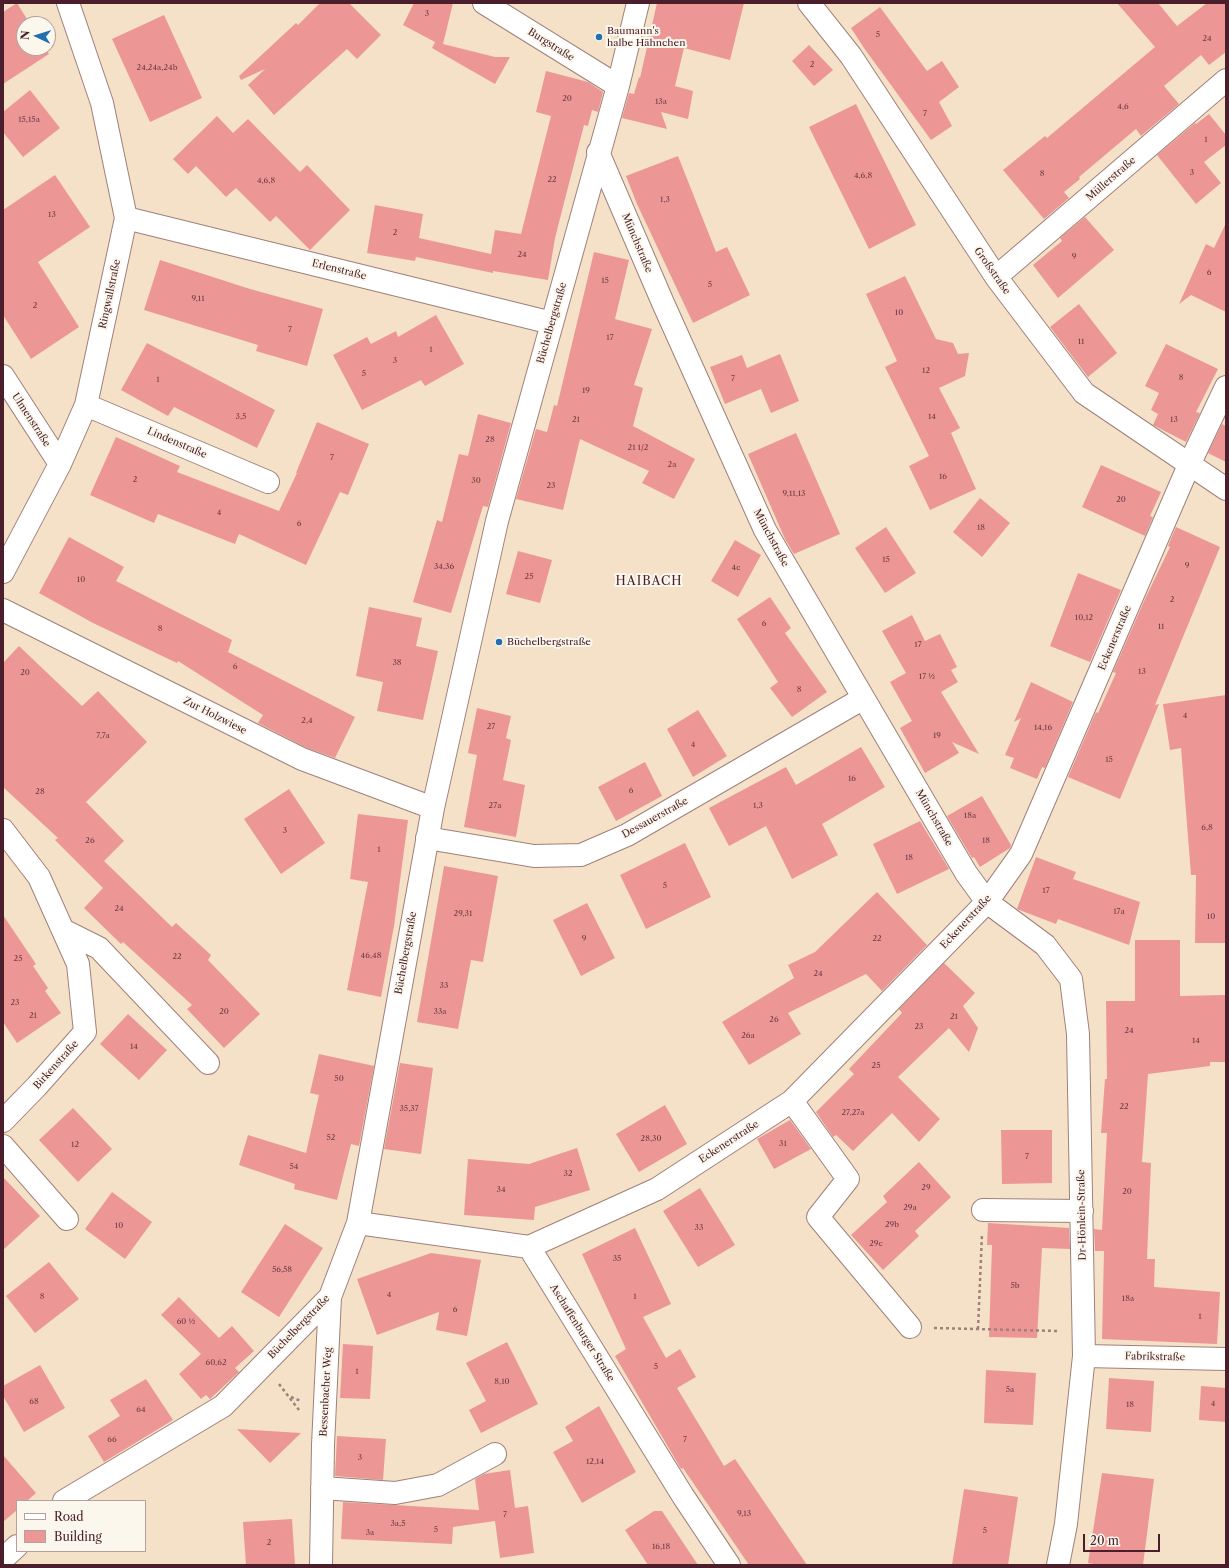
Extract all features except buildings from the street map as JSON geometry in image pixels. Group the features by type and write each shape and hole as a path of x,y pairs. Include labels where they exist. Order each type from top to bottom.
{"street":[{"name":"Ringwallstraße","path":"3,572 60,464 86,405 126,218 102,103 68,3"},
{"name":"Burgstraße","path":"484,3 618,86"},
{"name":"Büchelbergstraße","path":"66,1500 224,1406 263,1364 330,1297 358,1223 427,838 497,521 598,152 618,86 638,3"},
{"name":"Großstraße","path":"809,3 850,56 996,278 1084,393 1226,489"},
{"name":"Müllerstraße","path":"996,278 1226,80"},
{"name":"Münchstraße","path":"598,152 663,303 765,530 862,699 966,873 987,902"},
{"name":"Erlenstraße","path":"126,218 552,323"},
{"name":"Ulmenstraße","path":"3,376 60,464"},
{"name":"Eckenerstraße","path":"529,1247 657,1189 792,1101 987,902 1021,854 1189,465 1226,387"},
{"name":"Lindenstraße","path":"86,405 268,482"},
{"name":"Zur Holzwiese","path":"3,610 302,759 433,808"},
{"name":"Dessauerstraße","path":"427,838 534,856 581,855 626,835 862,699"},
{"name":"Birkenstraße","path":"3,830 39,877 78,964 85,1032 38,1086 3,1121"},
{"name":"Dr-Hönlein-Straße","path":"987,902 1046,945 1071,979 1078,1034 1084,1356 1066,1524 1058,1565"},
{"path":"63,930 99,948 208,1064"},
{"path":"792,1101 848,1179 818,1217 910,1327"},
{"path":"3,1146 67,1219"},
{"path":"983,1210 1082,1211"},
{"path":"358,1223 529,1247"},
{"name":"Aschaffenburger Straße","path":"529,1247 683,1496 729,1565"},
{"name":"Bessenbacher Weg","path":"321,1565 322,1488 330,1297"},
{"name":"Fabrikstraße","path":"1084,1356 1226,1358"},
{"path":"322,1488 395,1493 438,1485 495,1454"},
{"path":"3,1559 16,1547"}],"path":[{"path":"978,1329 983,1210"},
{"path":"910,1327 1084,1332"},
{"path":"263,1364 303,1415"}],"place":[{"name":"Baumann's halbe Hähnchen","path":"599,37"},
{"name":"Büchelbergstraße","path":"499,642"}],"district":[{"name":"HAIBACH","path":"649,582"}]}
